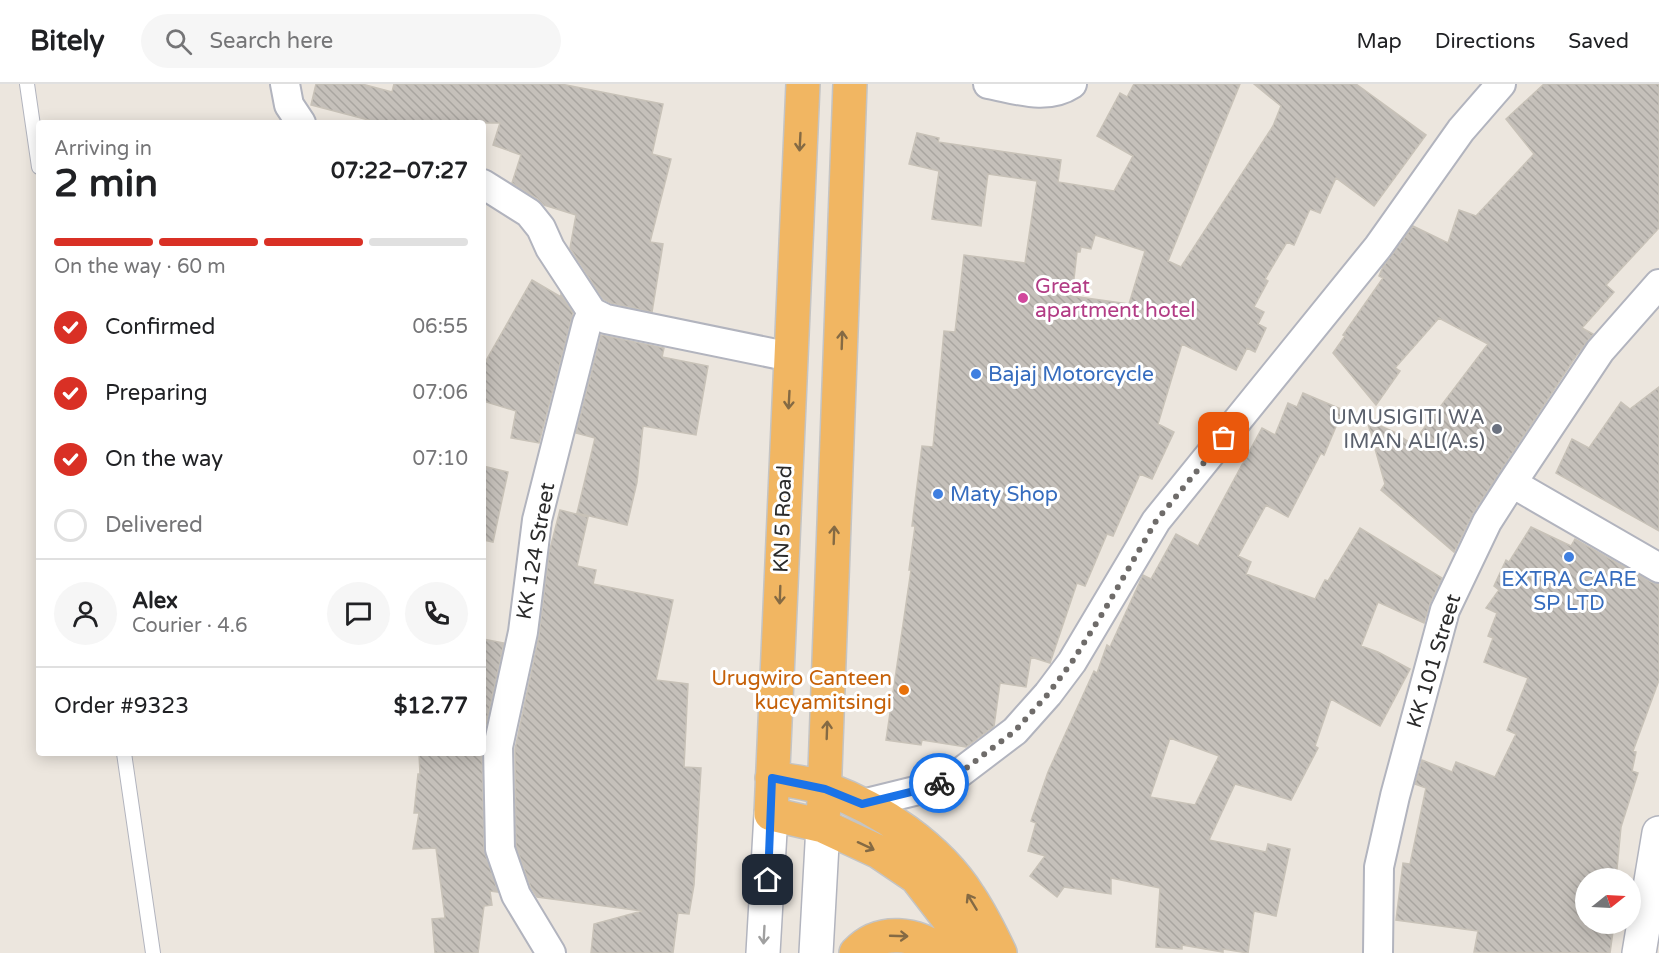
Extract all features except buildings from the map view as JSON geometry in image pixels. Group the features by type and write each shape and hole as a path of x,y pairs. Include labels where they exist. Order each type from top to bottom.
{"highway":[{"name":"KN 5 Road","path":"771,814 803,84"},
{"path":"823,826 850,84"},
{"path":"772,778 825,789 862,804 905,830 944,863 968,894 1000,953"},
{"path":"771,814 823,826 879,852 916,877 963,938 970,953"},
{"path":"856,953 863,946 878,938 895,934 912,937 943,953"}],"main road":[{"name":"KN 5 Road","path":"763,953 771,814"},
{"path":"816,953 823,826"},
{"path":"1639,953 1659,833"}],"street":[{"path":"285,84 289,105 299,120"},
{"path":"988,84 1042,94 1063,90 1072,84"},
{"path":"862,804 927,788 953,778 1015,731 1029,716 1072,662 1156,521 1378,247 1461,130 1502,84"},
{"path":"486,186 529,213 541,228 550,248 592,312 606,319 791,357"},
{"name":"KK 101 Street","path":"1378,953 1380,867 1395,796 1445,610 1487,522 1512,483 1599,351 1659,284"},
{"name":"KK 124 Street","path":"551,953 516,895 500,849 498,747 523,632 537,520 587,323 592,312"},
{"path":"1512,483 1659,568"}],"lane":[{"path":"27,84 36,146"},
{"path":"124,756 153,953"}],"way so far":[{"path":"939,783 953,778 1015,731 1048,694 1072,662 1104,611 1156,521 1224,438"}],"place":[{"name":"Great apartment hotel","path":"1023,298"},
{"name":"Bajaj Motorcycle","path":"976,374"},
{"name":"UMUSIGITI WA IMAN ALI(A.s)","path":"1497,429"},
{"name":"Maty Shop","path":"938,494"},
{"name":"EXTRA CARE SP LTD","path":"1569,557"},
{"name":"Urugwiro Canteen kucyamitsingi","path":"904,690"}],"route":[{"path":"768,880 772,778 825,789 862,804 939,783"}]}
